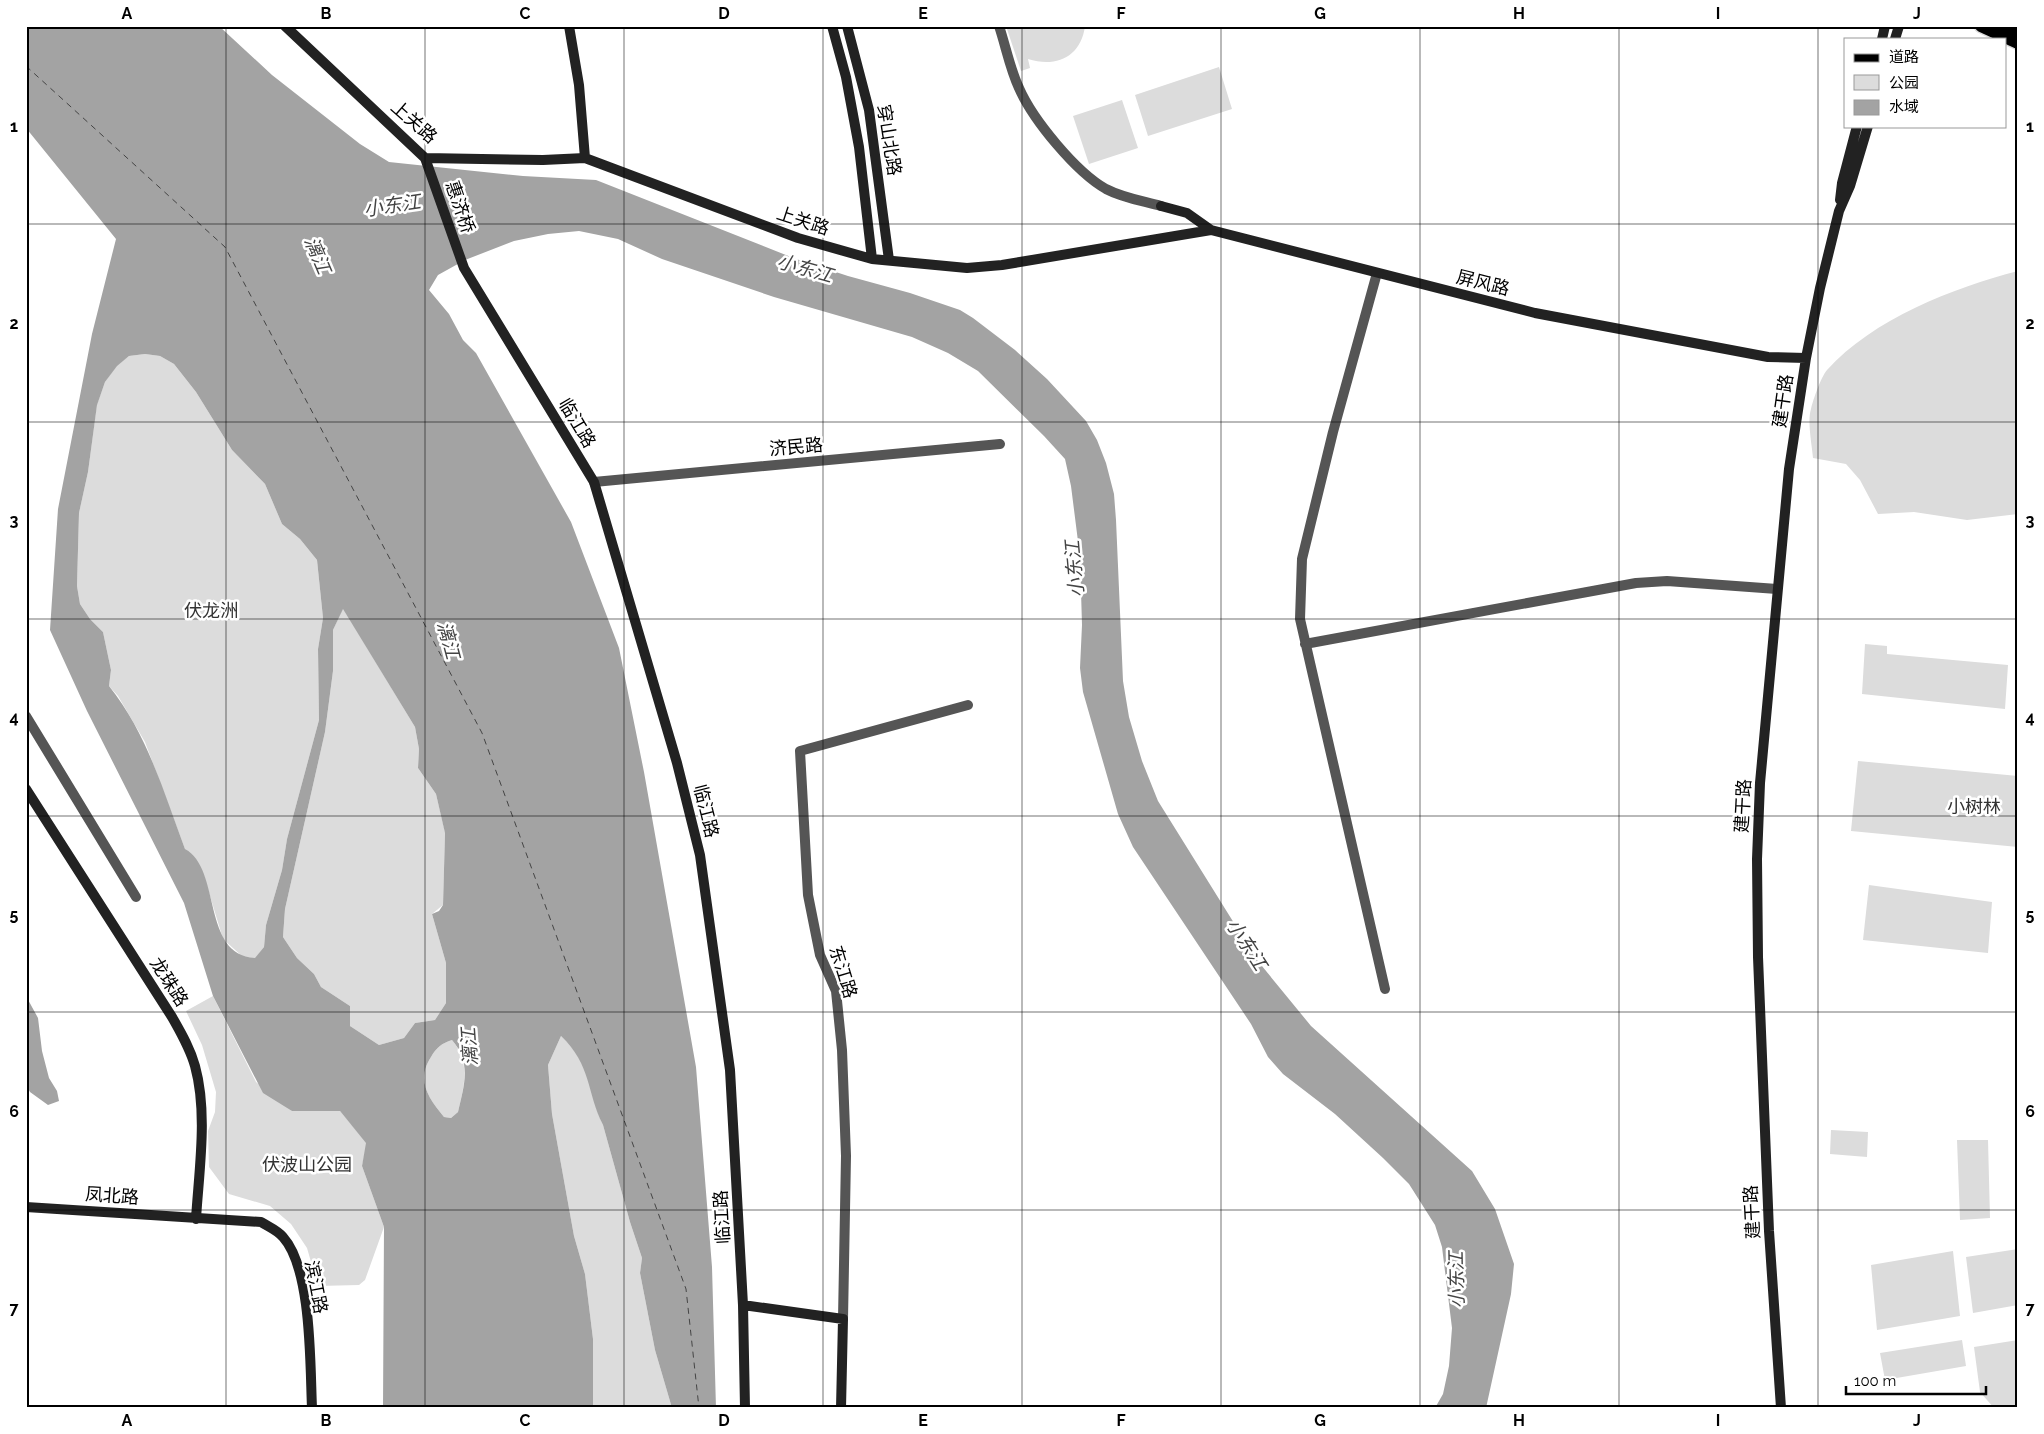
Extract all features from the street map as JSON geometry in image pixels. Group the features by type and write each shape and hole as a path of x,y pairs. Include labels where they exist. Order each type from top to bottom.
{"main road":[{"path":"1981,26 2018,43"},
{"path":"2007,26 2018,31"}],"street":[{"name":"上关路","path":"285,26 425,158 543,160 585,158 798,238 872,259 967,268 1002,265 1211,230"},
{"path":"569,26 579,85 585,158"},
{"name":"穿山北路","path":"832,26 846,77 860,147 872,259"},
{"name":"穿山北路","path":"847,26 869,110 889,260"},
{"name":"屏风路","path":"999,26 1019,89 1031,110 1063,150 1084,172 1106,188 1132,199 1187,212 1211,230 1535,313 1768,357 1806,358"},
{"path":"1895,38 1899,26"},
{"name":"建干路","path":"1782,1408 1769,1230 1756,898 1760,783 1789,469 1806,358 1820,288 1839,211 1842,183 1857,128"},
{"name":"建干路","path":"1839,211 1850,186 1867,128"},
{"name":"惠济桥","path":"425,158 464,268"},
{"name":"临江路","path":"464,268 594,482 677,762 700,855 730,1070 744,1305 745,1408"},
{"path":"1377,272 1333,432 1302,559 1300,619 1386,989"},
{"name":"济民路","path":"594,482 1000,444"},
{"path":"1305,644 1636,583 1667,581 1777,589"},
{"name":"东江路","path":"841,1408 846,1156 842,1050 836,992 820,955 808,896 800,751 968,705"},
{"path":"26,716 136,897"},
{"name":"龙珠路","path":"26,789 185,1040 195,1065 200,1089 202,1118 196,1219"},
{"name":"凤北路","path":"26,1207 196,1219"},
{"name":"滨江路","path":"196,1219 261,1222 275,1229 289,1246 298,1268 306,1308 312,1408"},
{"path":"744,1305 843,1319"}],"green space":[{"path":"1006,26 1085,26 1083,37 1078,46 1065,58 1048,62 1028,59 1030,68 1021,71"},
{"path":"1219,67 1232,109 1148,136 1135,95"},
{"path":"1122,100 1138,148 1089,164 1073,116"},
{"path":"2018,271 2018,514 1967,520 1914,512 1878,514 1860,480 1846,464 1813,458 1810,414 1815,395 1825,373 1867,335 1915,308 1967,286"},
{"name":"伏龙洲","path":"145,354 160,356 174,364 196,392 232,450 265,484 282,524 300,539 317,560 323,618 318,649 319,720 287,839 282,870 266,925 264,947 255,959 244,958 223,939 204,876 185,849 145,742 118,696 109,686 111,670 103,632 90,619 80,604 77,586 79,513 88,472 97,404 105,382 116,366 129,356"},
{"path":"343,608 415,727 419,749 418,768 436,794 445,832 443,905 432,914 446,963 446,1003 435,1020 415,1023 404,1038 379,1045 350,1026 350,1006 321,987 314,974 297,958 283,937 285,909 325,732 333,671 333,630"},
{"path":"1865,644 1887,646 1887,654 2008,665 2005,709 1862,694"},
{"name":"小树林","path":"1858,761 2018,776 2018,847 1851,831"},
{"path":"1869,885 1992,902 1988,953 1863,940"},
{"name":"伏波山公园","path":"213,996 256,1082 292,1111 340,1111 367,1143 362,1166 384,1227 365,1280 359,1285 318,1286 307,1248 291,1224 270,1206 229,1194 209,1167 208,1131 215,1112 216,1092 202,1045 186,1011"},
{"path":"561,1036 580,1059 589,1080 603,1125 642,1258 640,1273 655,1350 672,1408 593,1408 593,1339 585,1274 574,1236 552,1114 548,1065"},
{"path":"452,1040 462,1057 464,1084 458,1112 451,1118 444,1117 433,1103 426,1088 424,1073 437,1048"},
{"path":"1831,1130 1868,1132 1867,1157 1830,1154"},
{"path":"1957,1140 1988,1140 1990,1218 1960,1220"},
{"path":"2018,1249 2018,1305 1973,1313 1966,1257"},
{"path":"1953,1251 1960,1316 1877,1330 1871,1265"},
{"path":"1962,1340 1966,1366 1885,1380 1880,1353"},
{"path":"2018,1340 2018,1408 1994,1408 1980,1392 1974,1347"}],"water":[{"path":"26,26 219,26 272,75 360,144 389,162 523,176 596,180 796,259 960,310 1015,350 1047,379 1086,421 1097,440 1106,463 1114,494 1123,681 1129,717 1142,761 1158,801 1257,960 1311,1026 1472,1171 1495,1209 1514,1264 1511,1294 1486,1408 1435,1408 1443,1394 1449,1366 1452,1328 1442,1247 1435,1225 1409,1184 1335,1114 1283,1074 1268,1057 1251,1024 1133,847 1118,814 1083,692 1080,668 1082,625 1080,557 1071,486 1065,459 978,371 948,353 912,337 774,297 662,259 618,239 579,231 548,234 514,241 465,260 438,275 429,290 449,314 463,340 476,353 571,522 619,648 644,772 696,1067 712,1267 716,1408 672,1408 655,1350 640,1273 642,1258 603,1125 583,1068 571,1047 561,1036 548,1065 552,1114 574,1236 585,1274 593,1339 593,1408 383,1408 384,1227 362,1166 366,1143 340,1111 292,1111 263,1093 213,996 184,903 87,711 50,630 58,509 92,334 116,239 26,128","holes":["145,354 160,356 174,364 196,392 232,450 265,484 282,524 300,539 317,560 323,618 318,649 319,720 287,839 282,870 266,925 264,947 255,958 238,953 226,943 219,927 204,874 196,859 185,849 162,785 144,743 134,723 109,686 111,670 103,632 90,619 80,604 77,586 79,513 88,472 97,405 105,382 117,366 129,356","343,609 415,727 419,749 418,768 436,794 445,833 443,905 439,911 432,914 446,963 446,1003 435,1020 415,1023 404,1038 379,1045 350,1026 350,1006 321,987 314,974 297,958 283,937 285,909 325,732 333,671 333,630","452,1040 458,1049 462,1057 465,1075 458,1112 451,1118 444,1117 433,1103 424,1081 424,1073 433,1054 448,1041"]},
{"path":"26,996 38,1018 42,1051 49,1078 57,1091 59,1101 48,1105 30,1092 26,1085"}],"ferry route":[{"path":"26,66 225,247 482,733 686,1289 699,1408"}],"water label":[{"name":"小东江","path":"392,205"},
{"name":"漓江","path":"318,255"},
{"name":"小东江","path":"805,268"},
{"name":"小东江","path":"1074,569"},
{"name":"漓江","path":"449,640"},
{"name":"小东江","path":"1247,944"},
{"name":"漓江","path":"469,1047"},
{"name":"小东江","path":"1456,1280"}]}
